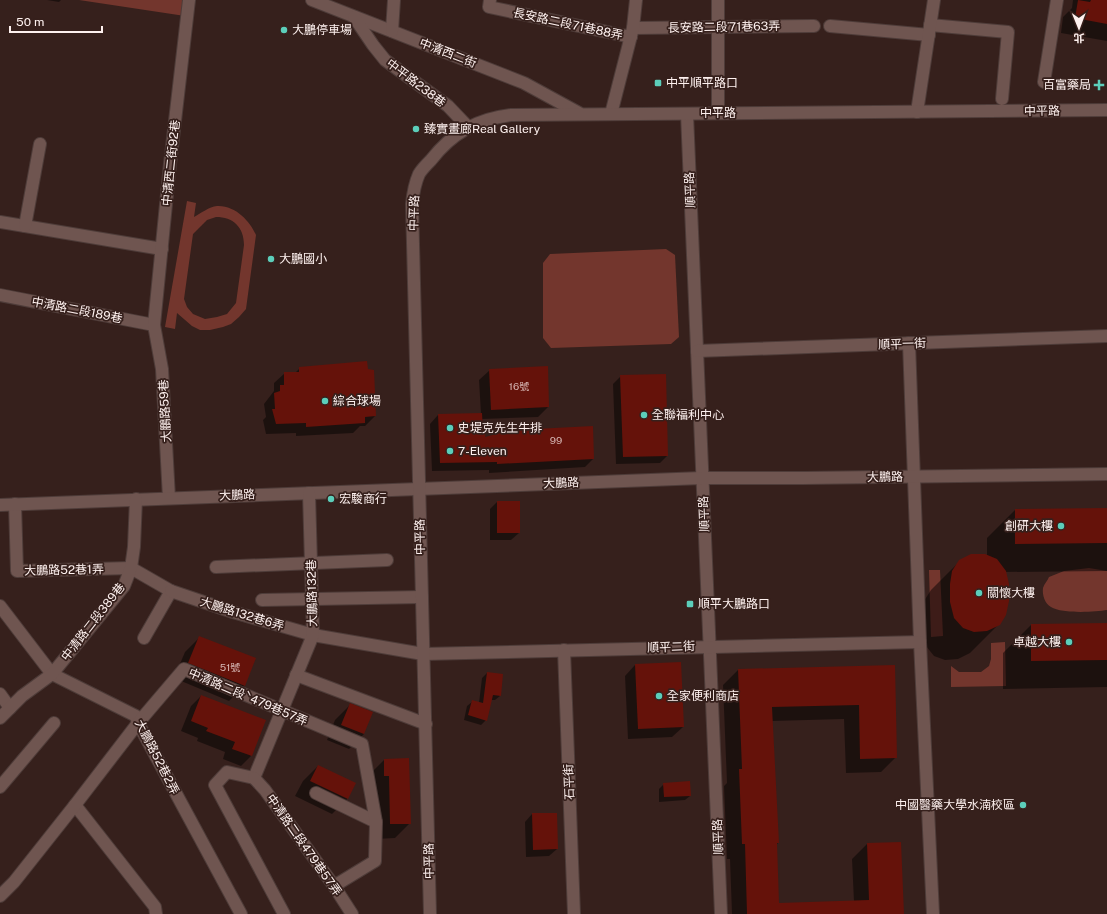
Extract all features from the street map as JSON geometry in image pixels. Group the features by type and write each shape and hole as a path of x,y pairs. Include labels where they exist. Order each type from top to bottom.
{"street":[{"name":"中清西二街92巷","path":"154,325 170,164 189,0"},
{"name":"中清西二街","path":"312,0 524,83 580,114"},
{"path":"392,31 394,0"},
{"name":"長安路二段71巷88弄","path":"490,0 489,7 632,32"},
{"path":"611,114 632,32 636,0"},
{"path":"718,0 718,113"},
{"path":"917,112 934,0"},
{"path":"1044,82 1057,0"},
{"name":"中平路238巷","path":"354,16 385,60 448,106 468,127"},
{"name":"長安路二段˙71巷63弄","path":"632,32 718,27 814,26"},
{"path":"830,26 1008,32 1002,99"},
{"name":"中平路","path":"430,914 412,204 413,193 420,174 441,148 468,127 484,120 511,114 1107,110"},
{"name":"順平路","path":"687,114 721,914"},
{"path":"25,226 40,144"},
{"path":"0,222 162,249"},
{"name":"中清路二段189巷","path":"0,295 154,325"},
{"name":"大鵬路59巷","path":"154,325 162,369 169,498"},
{"name":"順平一街","path":"697,352 1107,336"},
{"path":"909,344 913,476 933,914"},
{"name":"大鵬路","path":"0,505 702,478 1107,474"},
{"name":"大鵬路132巷","path":"254,778 313,635 309,493"},
{"name":"中清路二段389巷","path":"0,718 22,696 52,674 124,586 131,568 134,547 136,500"},
{"name":"大鵬路52巷1弄","path":"15,504 17,571 131,568"},
{"path":"216,567 387,560"},
{"path":"131,568 171,592 144,638"},
{"name":"大鵬路132巷6弄","path":"171,592 313,635 423,654"},
{"path":"262,600 422,598"},
{"name":"大鵬路52巷2弄","path":"0,606 52,674 136,716 138,723 241,914"},
{"name":"順平二街","path":"423,654 920,642"},
{"name":"石平街","path":"564,650 574,914"},
{"name":"中清路二段ˋ479巷57弄","path":"0,896 14,882 138,723 184,669 362,744 376,822 375,861 334,886"},
{"path":"296,675 426,724"},
{"path":"0,694 10,708"},
{"path":"0,787 54,723"},
{"path":"254,778 227,772 215,785 284,914"},
{"name":"中清路二段479巷57弄","path":"254,778 265,790 334,886 352,914"},
{"path":"316,793 376,822"},
{"path":"75,805 155,907 156,914"}],"shaded area":[{"path":"79,0 186,0 185,16"},
{"path":"187,201 196,203 194,217 217,206 224,206 236,211 246,219 256,235 246,309 231,324 210,330 200,330 192,326 177,313 175,329 165,327","holes":["222,217 232,221 240,228 244,245 236,303 227,314 205,319 193,314 187,307 184,299 193,234 207,220"]},
{"path":"666,249 675,255 679,337 671,344 551,348 543,338 543,263 550,254"},
{"path":"1089,568 1107,571 1107,610 1070,612 1056,609 1047,604 1043,588 1049,577 1064,571"},
{"path":"929,570 940,570 943,636 931,637"},
{"path":"1005,642 1006,686 951,687 951,666 959,672 981,672 989,666 991,659 991,643"}],"building":[{"path":"1078,0 1090,2 1091,0 1107,0 1107,24 1075,18"},
{"name":"綜合球場","path":"367,361 368,369 374,370 376,416 365,417 365,423 306,427 306,423 276,424 272,409 275,409 274,393 280,391 280,385 284,385 284,372 299,372 299,367"},
{"path":"548,366 549,407 491,410 489,369"},
{"name":"全聯福利中心","path":"666,374 668,456 623,457 620,375"},
{"path":"482,413 483,431 486,430 485,437 535,424 535,429 593,426 594,459 497,464 497,462 440,463 438,414"},
{"path":"497,501 520,501 520,533 497,533"},
{"name":"創研大樓","path":"1107,508 1107,543 1015,544 1015,509"},
{"name":"關懷大樓","path":"971,554 985,554 997,559 1006,571 1009,584 1009,601 1006,615 1000,625 987,631 974,632 963,628 954,618 950,602 952,571 959,560"},
{"name":"卓越大樓","path":"1107,623 1107,660 1031,661 1031,624"},
{"path":"199,636 256,658 245,686 188,663"},
{"name":"全家便利商店","path":"681,662 684,727 638,729 635,664"},
{"path":"895,665 897,758 860,759 859,705 772,707 779,843 777,843 779,903 869,900 867,843 901,842 904,914 747,914 745,844 742,844 739,769 742,769 738,669"},
{"path":"487,672 503,674 501,696 493,695 487,721 468,715 472,700 483,703"},
{"path":"201,695 266,720 252,756 232,749 235,742 206,731 208,728 191,721"},
{"path":"350,703 373,712 364,734 341,725"},
{"path":"409,758 411,824 390,824 389,776 384,776 384,759"},
{"path":"318,765 356,783 348,799 310,781"},
{"path":"690,781 691,796 664,797 663,783"},
{"path":"532,813 557,813 558,849 533,850"}],"place":[{"name":"大鵬停車場","path":"284,30"},
{"name":"中平順平路口","path":"658,83"},
{"name":"百富藥局","path":"1099,85"},
{"name":"臻實畫廊Real Gallery","path":"416,129"},
{"name":"大鵬國小","path":"271,259"},
{"name":"綜合球場","path":"325,401"},
{"name":"全聯福利中心","path":"644,415"},
{"name":"史堤克先生牛排","path":"450,428"},
{"name":"7-Eleven","path":"450,451"},
{"name":"宏駿商行","path":"331,499"},
{"name":"創研大樓","path":"1061,526"},
{"name":"關懷大樓","path":"979,593"},
{"name":"順平大鵬路口","path":"690,604"},
{"name":"卓越大樓","path":"1069,642"},
{"name":"全家便利商店","path":"659,696"},
{"name":"中國醫藥大學水湳校區","path":"1023,805"}]}
